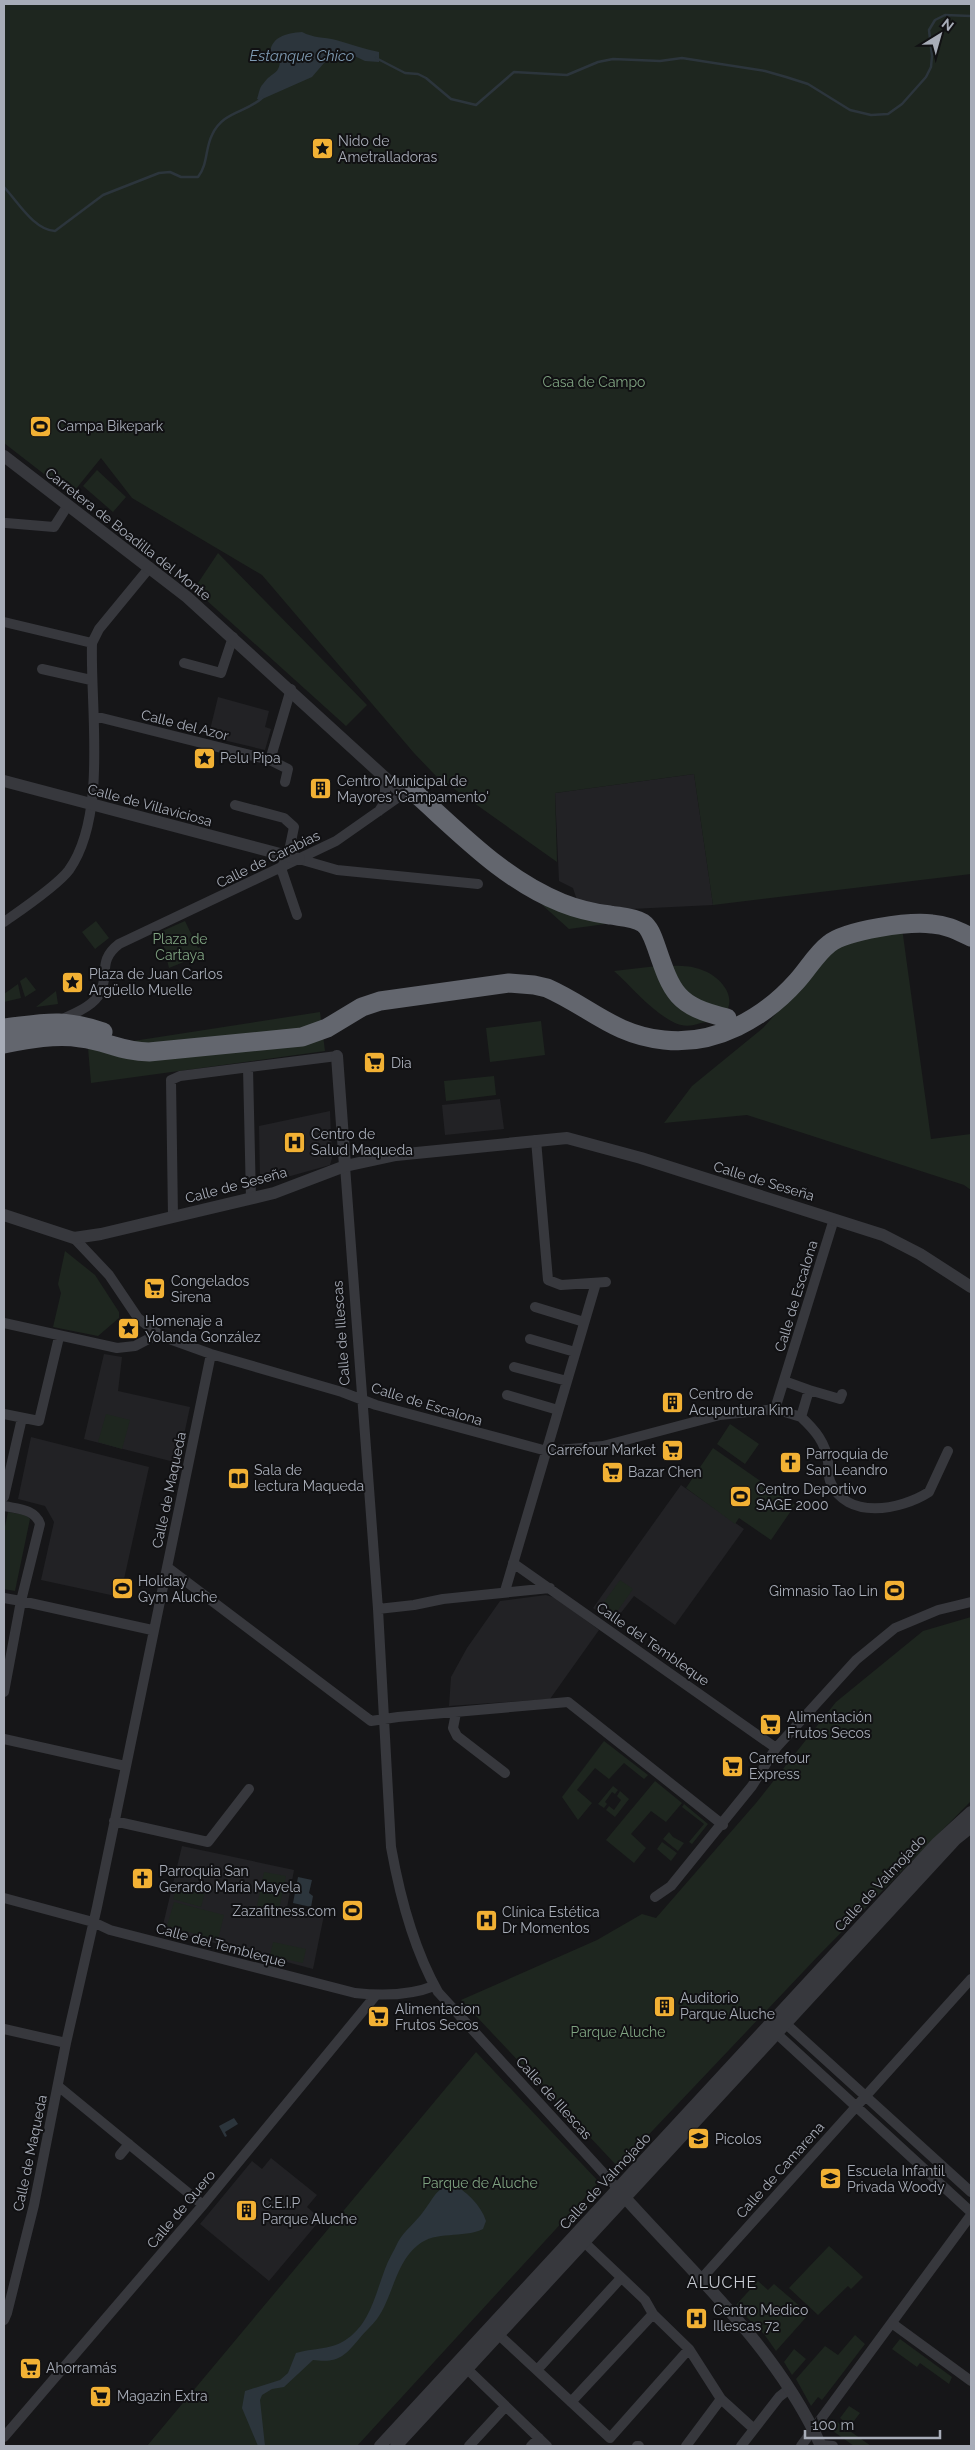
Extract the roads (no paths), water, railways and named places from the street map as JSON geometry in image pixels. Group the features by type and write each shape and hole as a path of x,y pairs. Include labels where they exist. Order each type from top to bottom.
{"highway":[{"path":"408,793 487,858 523,884 576,908 630,918 643,923 653,938 675,994 683,1002 702,1012 727,1018"},
{"path":"4,1044 32,1039 60,1029 72,1022 130,1040 158,1041 295,1027 309,1024 362,996 513,974 536,976 564,985 622,1018 641,1025 666,1029 686,1029 727,1018 759,1001 787,977 818,940 830,932 849,925 925,915 948,917 971,927"},
{"path":"4,1028 60,1029 81,1038 132,1052 302,1038 327,1028 362,1007 380,1001 509,983 547,988 627,1033 666,1041 694,1040 737,1027 767,1009 798,980 822,950 844,935 923,923 943,925 971,937"},
{"path":"4,1055 32,1039"}],"street":[{"name":"Carretera de Boadilla del Monte","path":"4,456 150,567 233,636 382,774 408,793"},
{"path":"6,523 54,527 68,505"},
{"path":"4,922 34,901 68,871 82,846 94,793 92,643 99,629 150,567"},
{"path":"4,622 92,643"},
{"path":"184,663 221,673 233,636"},
{"path":"42,670 91,680"},
{"path":"270,760 291,690"},
{"name":"Calle del Azor","path":"94,716 270,760 288,769 285,782"},
{"path":"378,814 385,802 387,789 382,774"},
{"name":"Calle de Villaviciosa","path":"4,782 337,870 478,884"},
{"name":"Calle de Carabias","path":"294,858 336,841 408,793"},
{"path":"235,805 284,818 294,827 294,858 282,868 297,915"},
{"name":"Calle de Carabias","path":"60,1029 100,994 103,985 105,961 114,948 137,935 282,868"},
{"path":"173,1217 171,1080 180,1076 337,1056"},
{"name":"Calle de Illescas","path":"337,1056 378,1609 391,1847 396,1877 415,1943 434,1986 450,2008 729,2308 789,2389 813,2430 825,2446"},
{"path":"248,1068 251,1199"},
{"name":"Calle de Seseña","path":"4,1215 74,1238 101,1234 251,1199 274,1193 345,1166 396,1155 567,1138 834,1219 897,1241 957,1276 971,1287"},
{"path":"506,1591 584,1322 601,1283 561,1285 548,1280 536,1140"},
{"name":"Calle de Escalona","path":"775,1409 834,1219"},
{"name":"Calle de Escalona","path":"74,1238 109,1275 138,1318 158,1334 211,1354 361,1398 376,1405 547,1450 603,1446 720,1415 775,1409 801,1417"},
{"path":"535,1307 584,1322"},
{"path":"4,1323 59,1337 116,1348 135,1346 158,1334"},
{"path":"4,1414 39,1421 59,1337"},
{"path":"530,1339 575,1352"},
{"name":"Calle de Maqueda","path":"5,2314 34,2206 66,2044 126,1766 152,1630 211,1354"},
{"path":"514,1367 567,1381"},
{"path":"784,1381 840,1398 842,1394"},
{"path":"809,1390 801,1417 813,1428 825,1446 831,1482 838,1494 848,1502 875,1510 897,1506 929,1492 948,1451"},
{"path":"506,1395 558,1410"},
{"path":"4,1496 22,1418"},
{"path":"4,1506 32,1513 38,1517 40,1524 21,1601 4,1692"},
{"name":"Calle del Tembleque","path":"513,1563 776,1748"},
{"path":"167,1567 371,1721 568,1702 723,1826"},
{"path":"378,1609 506,1591 550,1588"},
{"path":"4,1598 152,1630"},
{"path":"655,1897 671,1886 723,1826 752,1786 776,1748 856,1660 895,1628 938,1610 971,1602"},
{"path":"456,1712 452,1728 457,1736 505,1773"},
{"path":"4,1739 126,1766"},
{"path":"114,1821 208,1842 250,1789"},
{"name":"Calle de Valmojado","path":"778,2026 936,1844 971,1812"},
{"name":"Calle de Valmojado","path":"380,2446 463,2364 778,2026 949,1846 971,1826"},
{"name":"Calle del Tembleque","path":"4,1898 93,1922 110,1930 335,1988 376,1995 422,1991 434,1986"},
{"path":"864,2096 971,1980"},
{"name":"Calle de Quero","path":"4,2437 203,2205 376,1995"},
{"path":"778,2026 864,2096 971,2192"},
{"path":"778,2026 856,2106 971,2212"},
{"path":"4,2029 66,2044"},
{"name":"Calle de Maqueda","path":"58,2086 203,2205"},
{"name":"Calle de Camarena","path":"702,2278 864,2096"},
{"path":"120,2156 129,2144"},
{"name":"Calle de Valmojado","path":"396,2446 463,2364 499,2335 584,2242 621,2193"},
{"path":"801,2446 893,2324 971,2215"},
{"path":"584,2242 645,2300 653,2314 689,2349 721,2399 754,2428"},
{"path":"537,2370 621,2278"},
{"path":"571,2402 653,2314"},
{"path":"893,2324 971,2381"},
{"path":"499,2335 610,2438 689,2349"},
{"path":"463,2364 547,2446"},
{"path":"742,2446 779,2397 789,2389"},
{"path":"686,2446 721,2399"},
{"path":"469,2446 505,2407"},
{"path":"531,2446 538,2438"}],"water":[{"name":"Estanque Chico","path":"302,32 379,52 379,62 365,61 342,50 337,57 324,63 312,77 260,100 257,99 262,86 278,70 280,55 270,55 273,44 280,37 290,33"},
{"path":"298,1877 312,1880 309,1893 313,1896 311,1907 293,1903"},
{"path":"234,2118 238,2124 225,2132 227,2136 225,2137 219,2126"},
{"path":"451,2183 467,2194 481,2209 486,2221 483,2229 467,2234 441,2236 425,2240 410,2252 377,2319 349,2350 340,2357 329,2361 313,2360 284,2387 272,2389 262,2395 260,2400 265,2446 258,2446 242,2408 245,2391 280,2380 288,2373 296,2353 338,2344 360,2327 366,2318 386,2266 398,2242 438,2192"}],"waterway":[{"path":"376,58 405,73 418,74 426,78 451,99 476,105 514,72 567,75 598,62 613,59 660,61 682,58 765,71 808,84 850,110 871,115 888,114 902,104 926,77 931,67 932,56 929,30 935,20 945,15 971,16"},
{"path":"4,187 33,221 40,226 55,231 103,195 159,173 170,172 181,177 198,177 203,167 210,140 217,127 228,117 249,107 262,98"}],"place":[{"name":"Nido de Ametralladoras","path":"322,149"},
{"name":"Campa Bikepark","path":"41,426"},
{"name":"Pelu Pipa","path":"204,758"},
{"name":"Centro Municipal de Mayores 'Campamento'","path":"321,789"},
{"name":"Plaza de Juan Carlos Argüello Muelle","path":"73,982"},
{"name":"Dia","path":"375,1063"},
{"name":"Centro de Salud Maqueda","path":"295,1142"},
{"name":"Congelados Sirena","path":"155,1289"},
{"name":"Homenaje a Yolanda González","path":"129,1329"},
{"name":"Centro de Acupuntura Kim","path":"673,1402"},
{"name":"Carrefour Market","path":"672,1450"},
{"name":"Parroquia de San Leandro","path":"790,1462"},
{"name":"Bazar Chen","path":"612,1472"},
{"name":"Sala de lectura Maqueda","path":"238,1478"},
{"name":"Centro Deportivo SAGE 2000","path":"740,1497"},
{"name":"Holiday Gym Aluche","path":"122,1589"},
{"name":"Gimnasio Tao Lin","path":"894,1591"},
{"name":"Alimentación Frutos Secos","path":"771,1725"},
{"name":"Carrefour Express","path":"733,1766"},
{"name":"Parroquia San Gerardo María Mayela","path":"143,1879"},
{"name":"Zazafitness.com","path":"352,1911"},
{"name":"Clínica Estética Dr Momentos","path":"486,1920"},
{"name":"Auditorio Parque Aluche","path":"664,2006"},
{"name":"Alimentacion Frutos Secos","path":"379,2017"},
{"name":"Picolos","path":"699,2139"},
{"name":"Escuela Infantil Privada Woody","path":"831,2179"},
{"name":"C.E.I.P Parque Aluche","path":"246,2211"},
{"name":"Centro Medico Illescas 72","path":"697,2318"},
{"name":"Ahorramás","path":"30,2368"},
{"name":"Magazin Extra","path":"101,2396"}],"district":[{"name":"ALUCHE","path":"722,2282"}],"park label":[{"name":"Casa de Campo","path":"594,382"},
{"name":"Plaza de Cartaya","path":"180,948"},
{"name":"Parque Aluche","path":"618,2032"},
{"name":"Parque de Aluche","path":"480,2183"}]}
